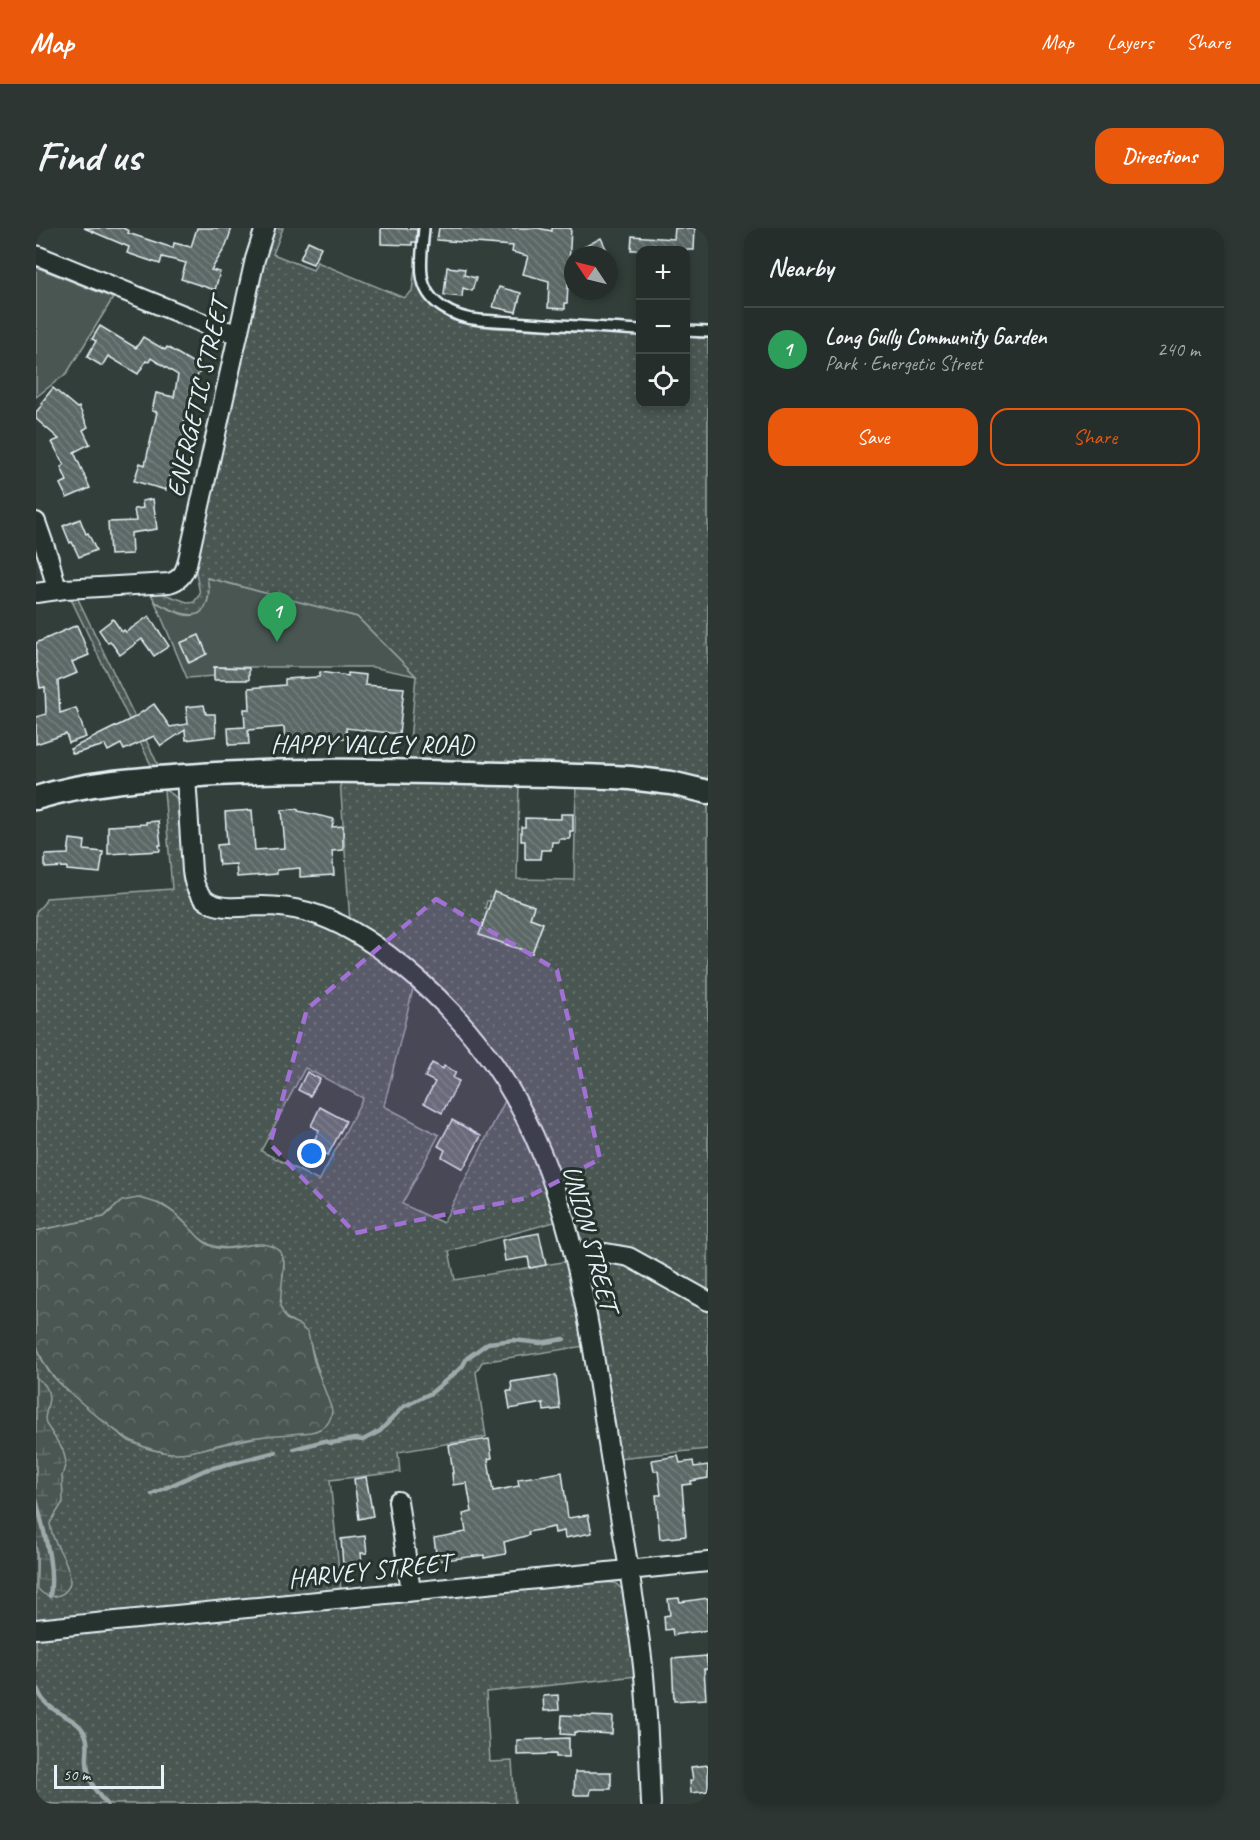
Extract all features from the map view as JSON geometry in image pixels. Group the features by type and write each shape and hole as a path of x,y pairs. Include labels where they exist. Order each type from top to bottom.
{"street":[{"name":"ENERGETIC STREET","path":"36,593 169,583 184,584 255,259 265,228"},
{"path":"36,255 213,327 238,334"},
{"path":"36,522 50,559 57,590"},
{"name":"HAPPY VALLEY ROAD","path":"36,798 92,786 186,776 306,771 610,777 656,781 708,792"},
{"name":"UNION STREET","path":"186,776 194,883 200,896 216,906 231,908 276,906 322,917 350,931 401,965 459,1018 481,1046 514,1096 532,1131 565,1220 576,1259 590,1333 638,1627 644,1674 651,1804"},
{"path":"576,1259 606,1253 629,1257 708,1301"},
{"path":"398,1501 411,1591"},
{"name":"HARVEY STREET","path":"36,1629 708,1562"}],"lane":[{"path":"424,228 423,284 430,296 443,308 457,315 472,320 636,330"},
{"path":"690,331 708,332"}],"highlighted area":[{"path":"436,899 557,970 600,1159 526,1198 355,1233 270,1144 307,1009"}],"green space":[{"path":"274,228 283,228 273,254 313,270 317,262 404,298 412,291 420,228 419,284 426,299 443,315 459,321 494,328 636,335 636,408 690,408 690,337 708,338 708,783 408,762 416,676 357,617 208,578 209,594 206,605 196,614 178,612 155,602 150,592 161,593 190,603 194,602 200,594 195,567 265,251"},
{"path":"36,267 113,298 67,373 36,397"},
{"path":"207,578 357,617 416,676 372,667 214,667 214,676 187,678 155,602 181,614 190,616 197,614 206,606 208,600"},
{"path":"70,597 77,597 160,769 153,769"},
{"path":"340,779 519,783 517,879 574,880 576,785 645,789 708,801 708,1293 632,1250 618,1246 591,1246 583,1241 575,1227 567,1195 558,1172 530,1109 494,1049 467,1015 447,995 350,923","holes":["514,899 534,906 530,918 543,923 532,953 503,944 496,934 493,940 479,935 488,909 485,908 487,901"]},
{"path":"164,790 174,795 180,805 184,875 186,886 195,903 204,910 227,916 276,914 305,919 355,942 414,985 384,1106 439,1135 402,1204 443,1223 507,1097 558,1221 449,1251 455,1280 568,1261 585,1346 482,1362 476,1372 486,1437 398,1452 400,1472 330,1480 341,1590 36,1621 36,1341 40,1356 49,1372 103,1421 129,1441 168,1453 188,1452 258,1437 319,1371 303,1330 284,1316 281,1311 284,1264 280,1251 256,1244 227,1248 212,1246 199,1238 177,1215 163,1205 115,1206 104,1217 36,1231 36,912 46,898 172,889","holes":["305,1068 363,1098 319,1181 261,1151"]},
{"path":"138,1198 169,1209 201,1240 211,1246 229,1248 264,1244 280,1251 284,1262 280,1306 286,1319 298,1324 308,1333 314,1361 332,1410 326,1425 311,1432 243,1439 189,1452 159,1451 145,1447 119,1433 54,1378 39,1352 36,1341 36,1231 104,1217 122,1201"},
{"path":"595,1262 622,1262 708,1310 708,1449 618,1458 588,1278 590,1268"},
{"path":"36,1377 48,1391 46,1424 63,1450 66,1462 62,1476 63,1502 50,1523 53,1537 67,1565 70,1579 67,1590 57,1596 46,1595 37,1587"},
{"path":"598,1582 615,1583 624,1591 637,1676 486,1692 490,1762 512,1761 515,1804 36,1804 36,1637"}],"building":[{"path":"84,228 123,228 129,231 128,233 173,248 174,243 191,247 197,228 232,228 225,248 211,270 220,272 215,290 181,279 186,263 162,257 160,264 127,253 129,247"},
{"path":"381,228 417,229 416,242 412,242 412,245 381,244"},
{"path":"439,228 538,228 552,231 552,228 571,228 570,246 564,246 564,300 567,300 565,309 548,308 549,281 523,274 528,256 512,252 513,246 437,240"},
{"path":"675,228 695,228 694,250 690,250 690,246 636,246 636,250 631,250 632,236 674,239"},
{"path":"601,238 605,246 586,246"},
{"path":"308,241 321,247 313,264 300,259"},
{"path":"447,267 465,269 464,275 476,278 472,291 463,288 462,297 444,295"},
{"path":"499,287 521,293 516,312 493,307"},
{"path":"100,326 136,348 143,337 165,350 167,347 202,368 192,385 180,451 178,451 166,490 134,481 140,463 145,465 157,412 152,411 156,393 174,397 178,375 151,358 149,362 146,361 138,374 108,356 102,366 87,357 96,341 92,339"},
{"path":"53,388 77,408 79,407 88,427 83,430 90,444 74,452 90,488 67,498 60,484 67,481 61,467 64,465 52,442 59,439 36,419 36,412"},
{"path":"153,499 157,529 131,533 132,554 110,555 108,522 136,521 134,509 143,508 142,501"},
{"path":"80,519 96,550 79,557 63,526"},
{"path":"149,616 169,646 154,656 142,639 120,655 99,630 113,619 122,632 124,630 126,632"},
{"path":"77,625 89,655 72,662 77,673 58,681 60,713 76,708 86,737 69,743 66,734 36,744 36,717 46,714 45,687 40,688 36,643"},
{"path":"199,635 207,654 189,663 180,643"},
{"path":"214,667 249,668 249,680 214,680"},
{"path":"320,672 348,676 348,673 366,675 365,685 404,688 399,734 346,728 347,738 285,741 284,727 248,730 249,744 229,745 228,728 245,727 244,709 250,709 249,688 285,685 285,679 319,677"},
{"path":"154,704 170,727 188,724 186,707 204,705 206,714 215,714 216,736 186,740 185,730 161,746 154,736 124,750 121,744 108,751 105,745 73,754 70,749 133,718"},
{"path":"298,809 298,811 334,819 332,827 343,826 343,850 332,851 334,875 300,877 300,868 277,870 277,874 237,877 236,864 219,865 217,845 227,844 225,812 252,810 255,850 285,848 282,810"},
{"path":"561,814 573,814 573,831 570,831 570,839 559,839 559,842 552,842 551,850 541,850 540,859 525,859 525,841 521,841 521,827 525,827 525,818 561,819"},
{"path":"158,821 160,851 108,854 108,826"},
{"path":"70,839 85,841 84,850 103,852 100,873 67,870 67,867 45,868 45,855 68,854"},
{"path":"494,892 534,906 530,918 543,923 532,953 479,935"},
{"path":"432,1063 456,1072 453,1078 459,1081 442,1113 424,1103 435,1082 425,1077"},
{"path":"307,1072 320,1079 310,1096 298,1090"},
{"path":"320,1107 346,1121 328,1155 311,1147 319,1130 311,1126"},
{"path":"452,1120 481,1136 463,1169 442,1157 445,1150 438,1146"},
{"path":"539,1233 546,1265 530,1268 528,1257 505,1261 502,1240"},
{"path":"556,1375 560,1409 544,1411 543,1403 510,1409 507,1391 512,1391 511,1382"},
{"path":"489,1439 492,1458 488,1459 493,1491 519,1486 518,1479 562,1472 568,1518 588,1515 592,1533 565,1538 564,1531 555,1533 554,1527 528,1532 529,1535 504,1542 506,1554 437,1561 434,1538 466,1532 463,1514 472,1512 467,1483 453,1485 449,1445"},
{"path":"678,1456 680,1463 693,1461 694,1467 708,1465 708,1478 682,1485 686,1536 660,1539 656,1495 661,1495 658,1471 654,1471 652,1460"},
{"path":"366,1477 373,1516 359,1519 354,1479"},
{"path":"365,1536 367,1553 361,1553 362,1563 343,1565 341,1539"},
{"path":"679,1598 680,1602 708,1598 708,1630 673,1635 672,1629 665,1630 664,1616 670,1615 668,1599"},
{"path":"706,1656 708,1669 704,1669 706,1699 674,1701 672,1659"},
{"path":"558,1695 559,1710 544,1711 543,1696"},
{"path":"562,1715 613,1717 612,1734 574,1732 574,1735 561,1734"},
{"path":"569,1738 569,1757 556,1757 556,1754 517,1755 517,1740"},
{"path":"708,1765 708,1791 691,1793 690,1781 693,1780 691,1767"},
{"path":"575,1772 611,1772 611,1789 591,1789 590,1795 574,1795"}],"waterway":[{"path":"294,1449 324,1441 331,1443 354,1439 363,1440 380,1431 403,1407 431,1393 462,1367 467,1358 488,1343 514,1340 540,1343 564,1339"},
{"path":"152,1494 205,1470 276,1452"},
{"path":"36,1499 50,1559 50,1596"},
{"path":"36,1685 45,1702 72,1720 85,1734 91,1780 107,1804"}],"place":[{"name":"Long Gully Community Garden","path":"277,642"}]}
